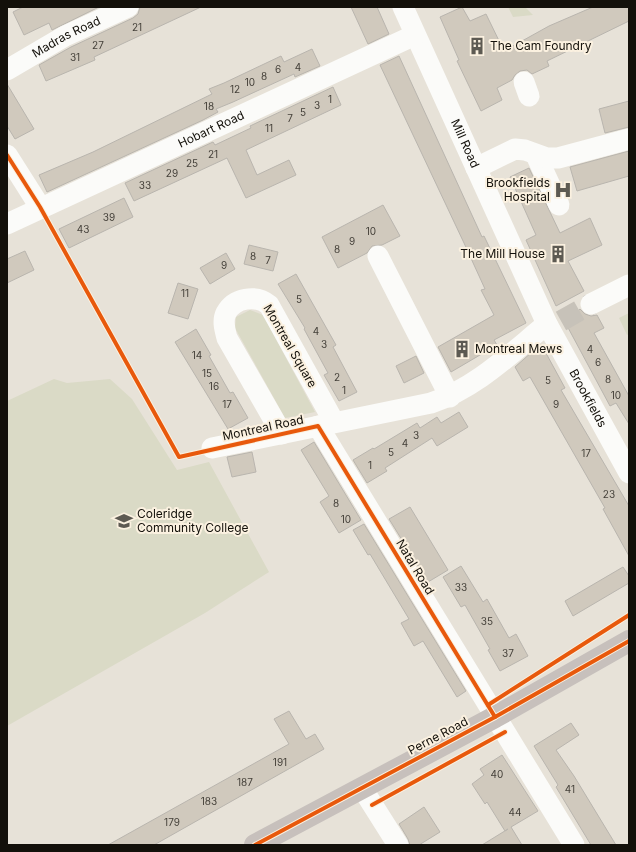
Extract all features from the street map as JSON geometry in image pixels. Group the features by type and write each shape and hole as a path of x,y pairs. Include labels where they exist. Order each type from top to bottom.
{"main road":[{"name":"Perne Road","path":"255,845 495,717 629,641"}],"street":[{"name":"Madras Road","path":"7,70 65,36 128,7"},
{"name":"Mill Road","path":"403,7 476,168 552,324"},
{"name":"Hobart Road","path":"7,224 40,207 416,35"},
{"path":"476,168 515,149 525,150 536,155 558,158 629,139"},
{"path":"7,155 40,207"},
{"path":"536,155 559,205"},
{"path":"378,256 450,397"},
{"path":"591,304 629,285"},
{"name":"Montreal Square","path":"282,434 227,338 224,323 226,314 231,307 248,298 258,298 268,305 326,424"},
{"name":"Montreal Road","path":"212,448 431,403 450,397 467,388 552,324"},
{"name":"Brookfields","path":"552,324 629,474"},
{"name":"Natal Road","path":"326,424 495,717 574,845"},
{"path":"362,788 398,845"}],"green space":[{"path":"508,7 525,7 533,15 513,17"},
{"path":"250,310 263,315 315,412 285,418 235,328 236,317"},
{"path":"629,313 629,334 627,335 619,318"},
{"name":"Coleridge Community College","path":"54,379 67,383 110,379 132,399 177,470 209,462 269,572 205,613 7,726 7,401"}],"building":[{"path":"23,7 99,7 52,30 49,23 24,35 13,12"},
{"path":"140,7 201,7 94,57 95,60 46,81 39,65 71,47 133,18 138,14"},
{"path":"351,7 377,7 389,34 368,44"},
{"path":"462,7 470,21 486,14 504,51 549,26 593,7 629,7 629,21 547,61 549,66 532,74 527,70 520,71 512,80 497,88 502,100 481,111 457,61 459,60 440,17"},
{"path":"312,49 320,66 295,77 294,74 216,109 218,112 203,120 47,192 39,175 93,152 212,94 209,89 281,56 284,62"},
{"path":"399,56 482,237 484,236 526,323 494,340 497,345 451,372 438,347 494,315 481,290 485,289 380,65"},
{"path":"7,84 34,129 15,139 7,126"},
{"path":"333,87 341,105 246,150 257,175 289,160 296,175 246,198 227,158 134,201 125,183 213,142 215,145 251,128 250,126"},
{"path":"629,101 629,127 605,133 599,109"},
{"path":"629,151 629,176 577,191 570,167"},
{"path":"529,168 560,233 590,218 602,245 568,261 584,291 556,306 526,240 536,235 510,177"},
{"path":"124,198 133,217 69,248 59,229"},
{"path":"383,205 400,236 382,245 372,246 367,253 338,268 322,237"},
{"path":"249,245 278,252 273,271 244,264"},
{"path":"25,251 34,270 7,283 7,259"},
{"path":"226,253 235,269 210,284 200,268"},
{"path":"296,274 336,345 333,347 357,392 339,401 324,375 328,373 304,329 305,328 278,284"},
{"path":"178,283 198,289 188,319 168,313"},
{"path":"580,309 585,314 591,316 597,315 604,328 594,333 629,396 629,424 616,403 610,406 565,322"},
{"path":"196,329 230,393 233,392 248,418 228,429 175,342"},
{"path":"541,344 565,388 561,390 629,506 629,556 603,509 605,508 530,377 523,381 515,367"},
{"path":"416,356 424,373 404,383 396,366"},
{"path":"459,412 468,427 437,446 432,438 385,468 387,471 367,483 353,460 417,423 420,428 437,417 441,423"},
{"path":"314,442 361,520 339,533 320,502 329,496 301,450"},
{"path":"252,452 256,472 232,477 227,457"},
{"path":"410,507 448,570 428,582 389,519"},
{"path":"364,524 466,691 457,697 423,641 414,646 401,623 409,619 370,554 368,555 353,530"},
{"path":"461,566 483,602 487,599 509,638 516,634 528,656 500,671 488,650 490,649 465,605 461,607 443,577"},
{"path":"623,567 629,576 629,583 573,616 565,601"},
{"path":"289,711 306,739 315,734 324,749 154,845 108,845 289,744 274,719"},
{"path":"571,723 579,735 556,750 574,776 616,845 591,845 556,787 558,785 534,746"},
{"path":"502,755 538,811 511,827 522,845 482,845 505,831 487,802 485,804 472,784 484,775 480,769"},
{"path":"424,807 440,832 419,845 410,845 399,824"}],"tunnel":[{"path":"561,321 591,304"}],"cycle path":[{"path":"7,155 40,207 179,457 318,426 495,717"},
{"path":"488,705 629,615"},
{"path":"255,845 495,717 629,641"},
{"path":"372,805 505,732"}],"place":[{"name":"The Cam Foundry","path":"477,46"},
{"name":"Brookfields Hospital","path":"563,190"},
{"name":"The Mill House","path":"558,254"},
{"name":"Montreal Mews","path":"462,349"},
{"name":"Coleridge Community College","path":"124,521"}]}
